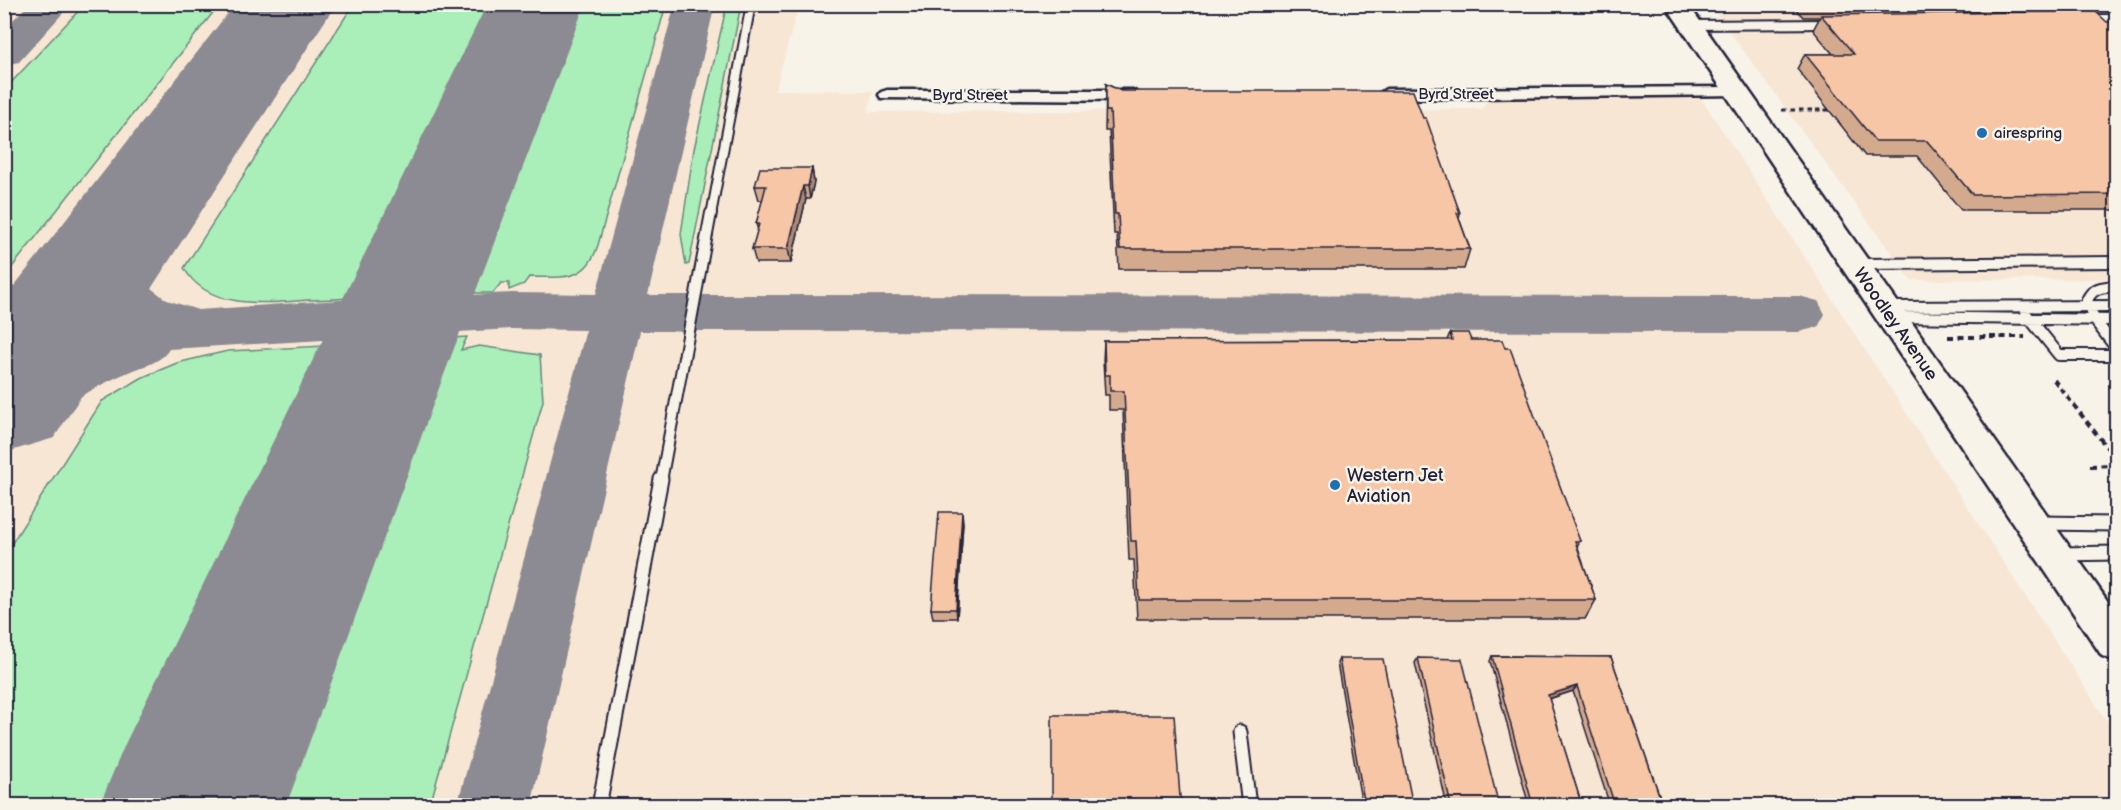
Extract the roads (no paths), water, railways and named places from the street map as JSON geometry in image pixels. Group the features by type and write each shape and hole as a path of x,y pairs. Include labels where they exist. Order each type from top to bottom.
{"main road":[{"name":"Woodley Avenue","path":"1683,15 2116,644"}],"street":[{"name":"Byrd Street","path":"1367,94 1736,92"},
{"name":"Byrd Street","path":"887,95 1151,95"}],"lane":[{"path":"599,806 751,4"},
{"path":"1683,15 1839,24"},
{"path":"2083,20 2116,20"},
{"path":"1855,264 2116,262"},
{"path":"2116,286 2096,288 2089,294 2087,306 2092,318 2116,348"},
{"path":"2020,306 2059,355 2116,355"},
{"path":"1888,312 2020,306 2116,306"},
{"path":"1888,312 2116,320"},
{"path":"2034,523 2116,524"},
{"path":"2055,554 2116,553"},
{"path":"1240,732 1249,806"}],"place":[{"name":"airespring","path":"1982,133"},
{"name":"Western Jet Aviation","path":"1335,485"}]}
